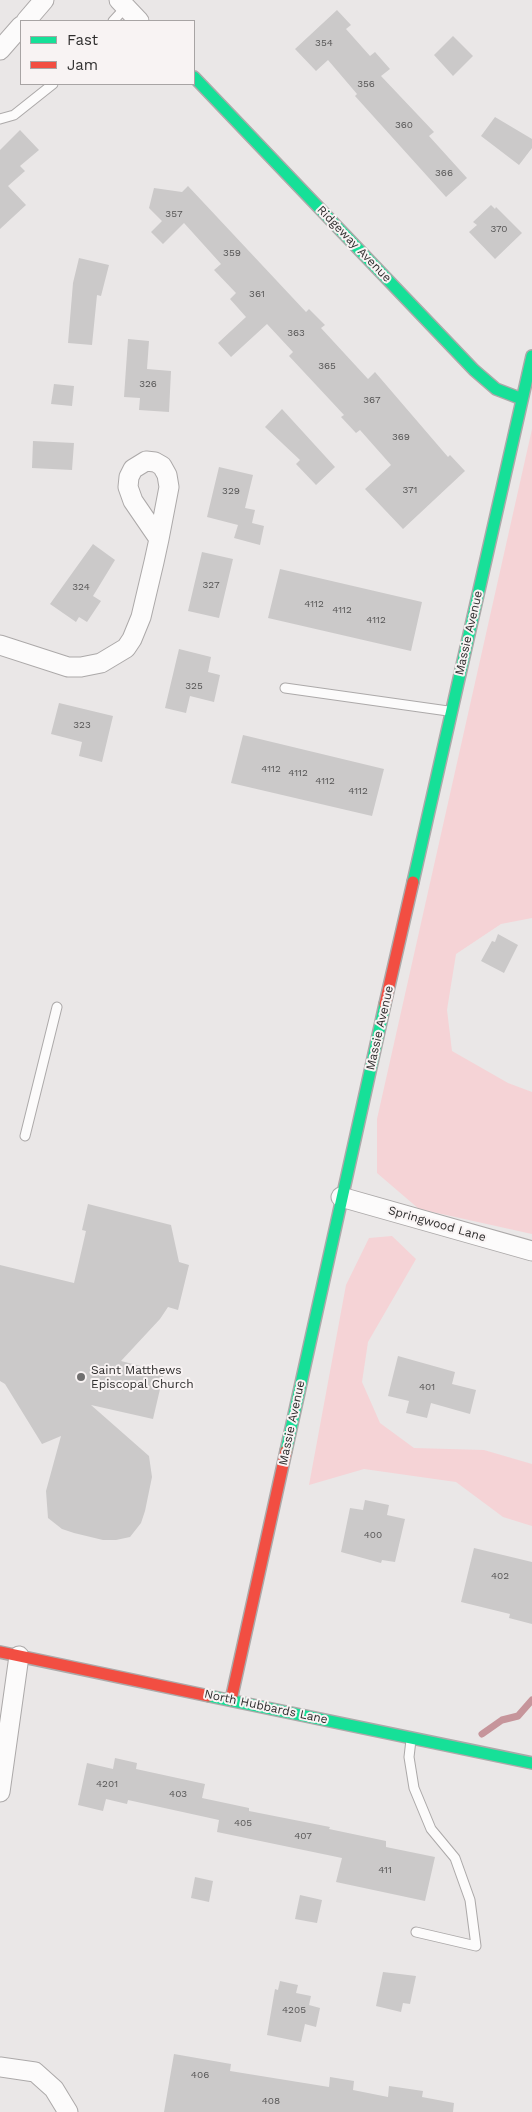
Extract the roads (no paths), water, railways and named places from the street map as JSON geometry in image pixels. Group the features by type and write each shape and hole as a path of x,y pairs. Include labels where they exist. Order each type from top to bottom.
{"street":[{"path":"27,20 44,0"},
{"path":"122,4 139,20"},
{"path":"0,50 20,27"},
{"name":"Ridgeway Avenue","path":"195,78 474,370 496,389 522,399"},
{"name":"Massie Avenue","path":"231,1700 341,1197 532,356"},
{"path":"0,645 68,666 81,668 101,663 126,648 141,618 159,539"},
{"name":"Springwood Lane","path":"341,1197 532,1251"},
{"name":"North Hubbards Lane","path":"0,1652 532,1763"},
{"path":"0,1792 19,1656"},
{"path":"0,2066 34,2072 54,2089 68,2112"}],"lane":[{"path":"114,20 122,4"},
{"path":"0,119 14,115 52,85"},
{"path":"285,688 451,711"},
{"path":"25,1136 57,1007"},
{"path":"411,1738 409,1757 414,1788 431,1829 455,1858 470,1900 476,1946 416,1932"}],"waterway":[{"path":"482,1734 502,1720 518,1716 532,1700"}],"place":[{"name":"Saint Matthews Episcopal Church","path":"81,1377"}]}
